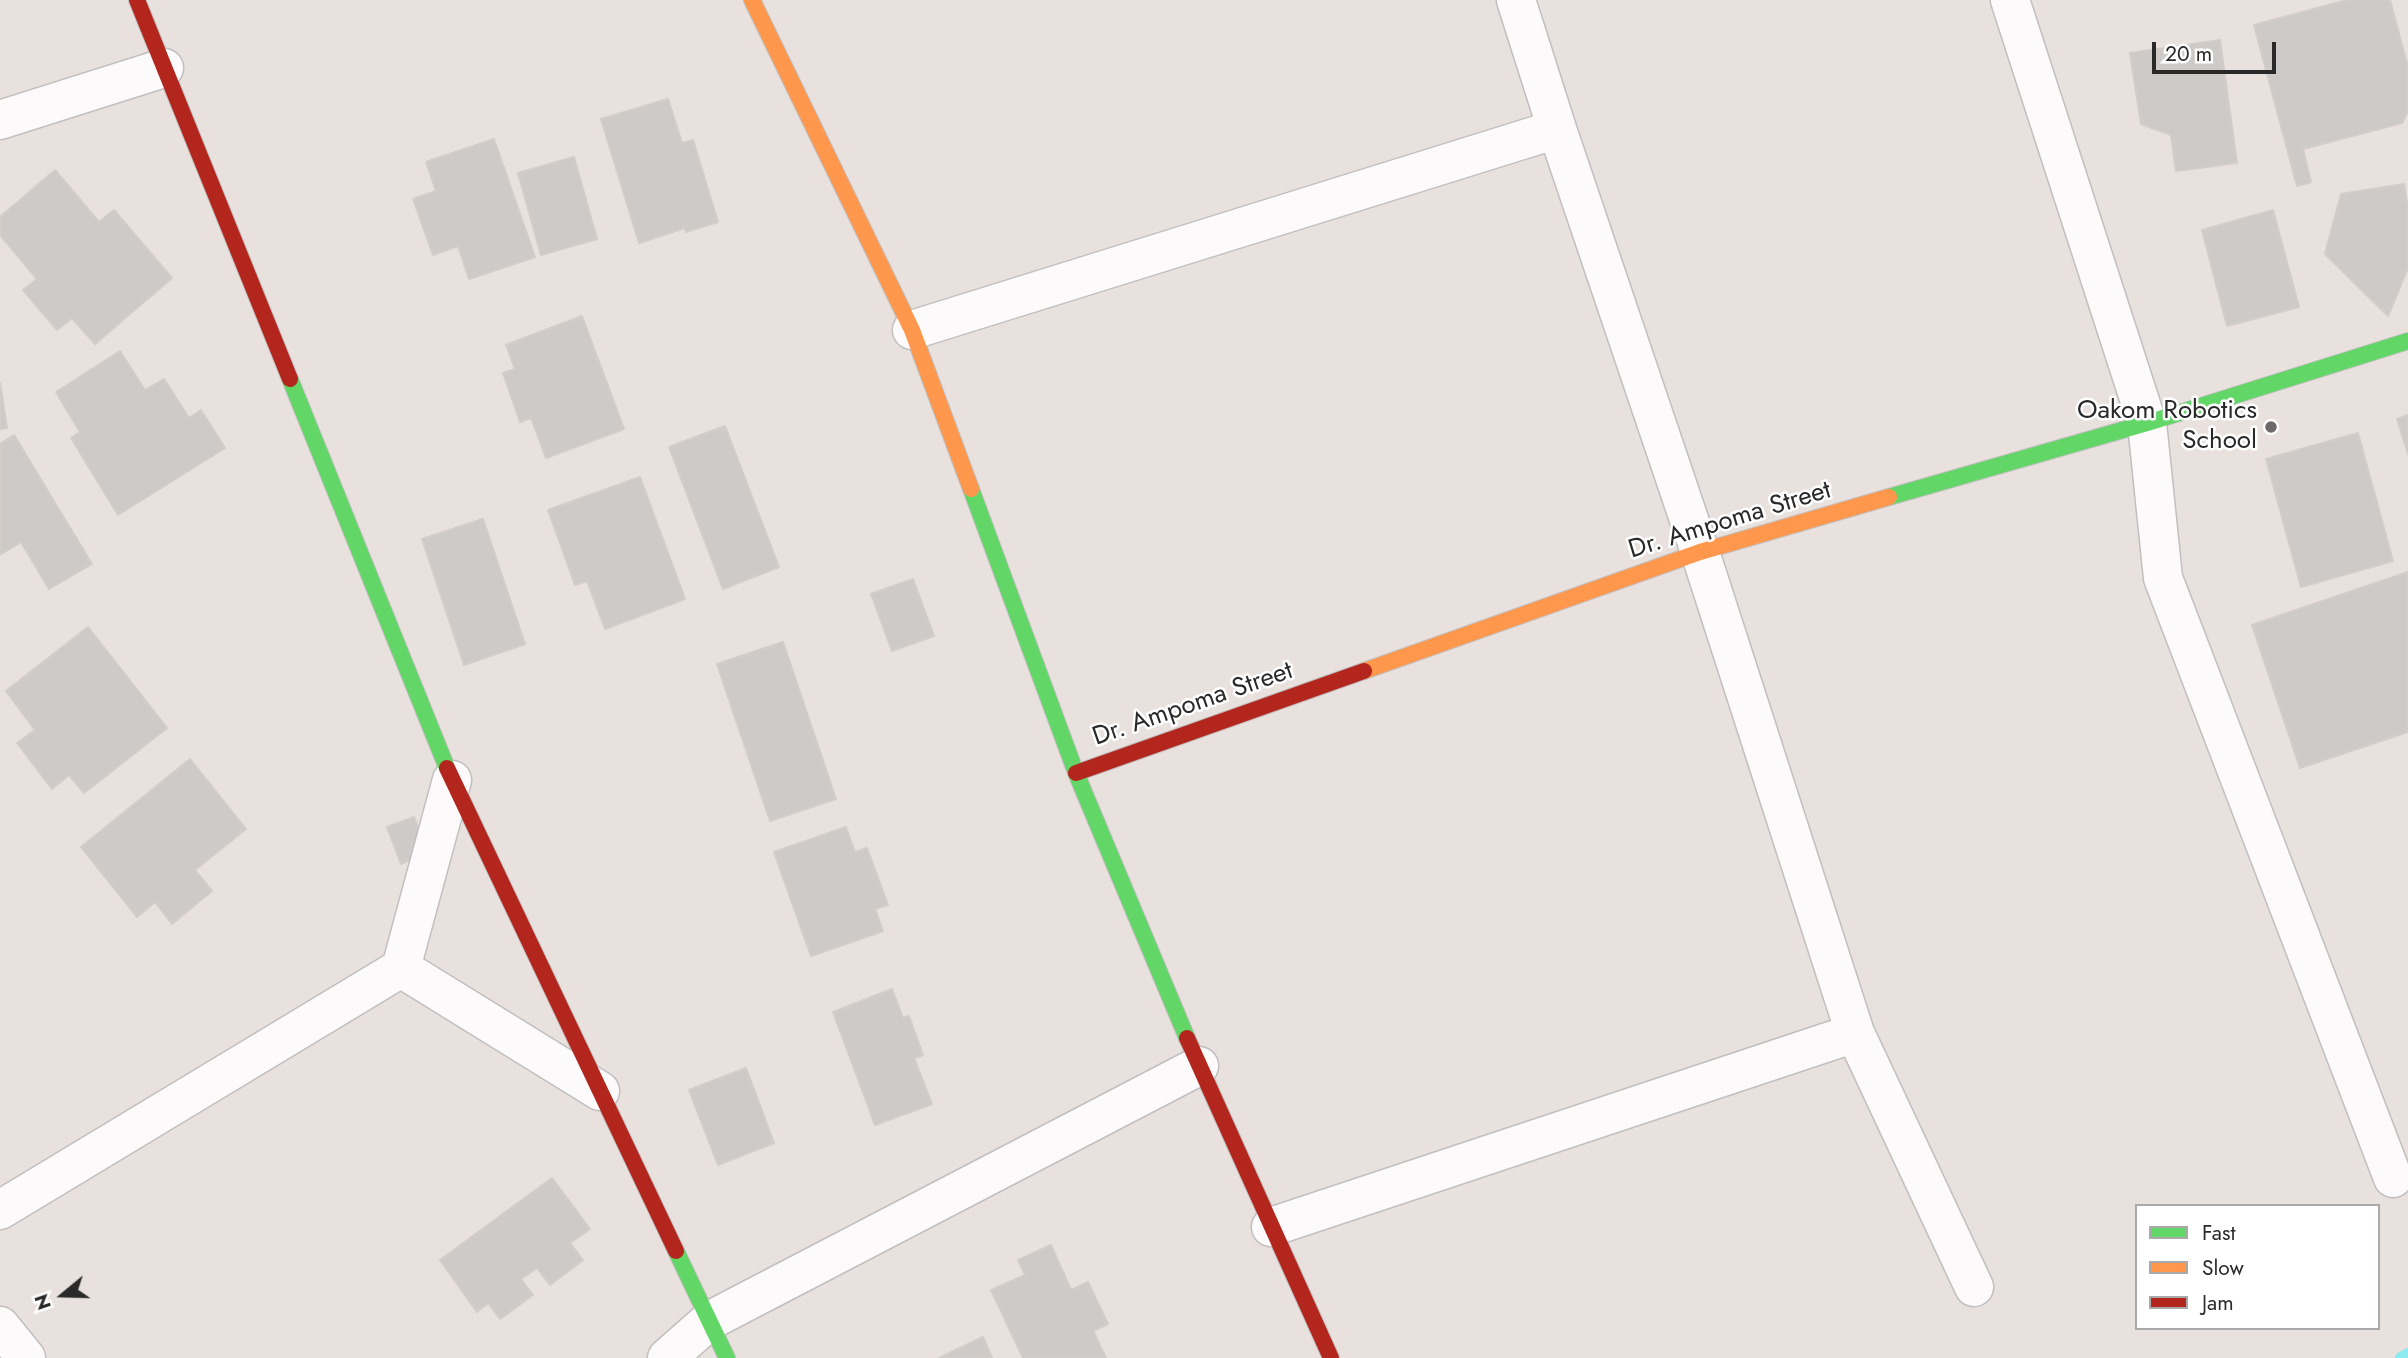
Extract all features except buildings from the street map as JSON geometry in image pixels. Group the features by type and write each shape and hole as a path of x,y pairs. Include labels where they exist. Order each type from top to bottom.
{"street":[{"path":"137,0 452,780 727,1358"},
{"path":"752,0 912,330 1076,773 1199,1066 1331,1358"},
{"path":"1516,0 1700,552 1855,1033 1974,1287"},
{"path":"2010,0 2147,423 2163,578 2393,1178"},
{"path":"0,120 164,68"},
{"path":"912,330 1557,129"},
{"name":"Dr. Ampoma Street","path":"1076,773 1700,552 2147,423 2408,341"},
{"path":"0,1210 401,968 452,780"},
{"path":"401,968 600,1091"},
{"path":"1271,1227 1855,1033"},
{"path":"667,1358 709,1321 1199,1066"},
{"path":"0,1326 26,1358"}],"waterway":[{"path":"2401,1358 2408,1354"}],"traffic: fast":[{"path":"1889,497 2147,423 2408,341"},
{"path":"290,379 447,768"},
{"path":"971,489 1076,773 1187,1038"},
{"path":"676,1251 727,1358"}],"traffic: slow":[{"path":"752,0 912,330 971,489"},
{"path":"1364,671 1700,552 1889,497"}],"traffic: jam":[{"path":"137,0 290,379"},
{"path":"1076,773 1364,671"},
{"path":"447,768 676,1251"},
{"path":"1187,1038 1331,1358"}],"place":[{"name":"Oakom Robotics School","path":"2271,427"}]}
